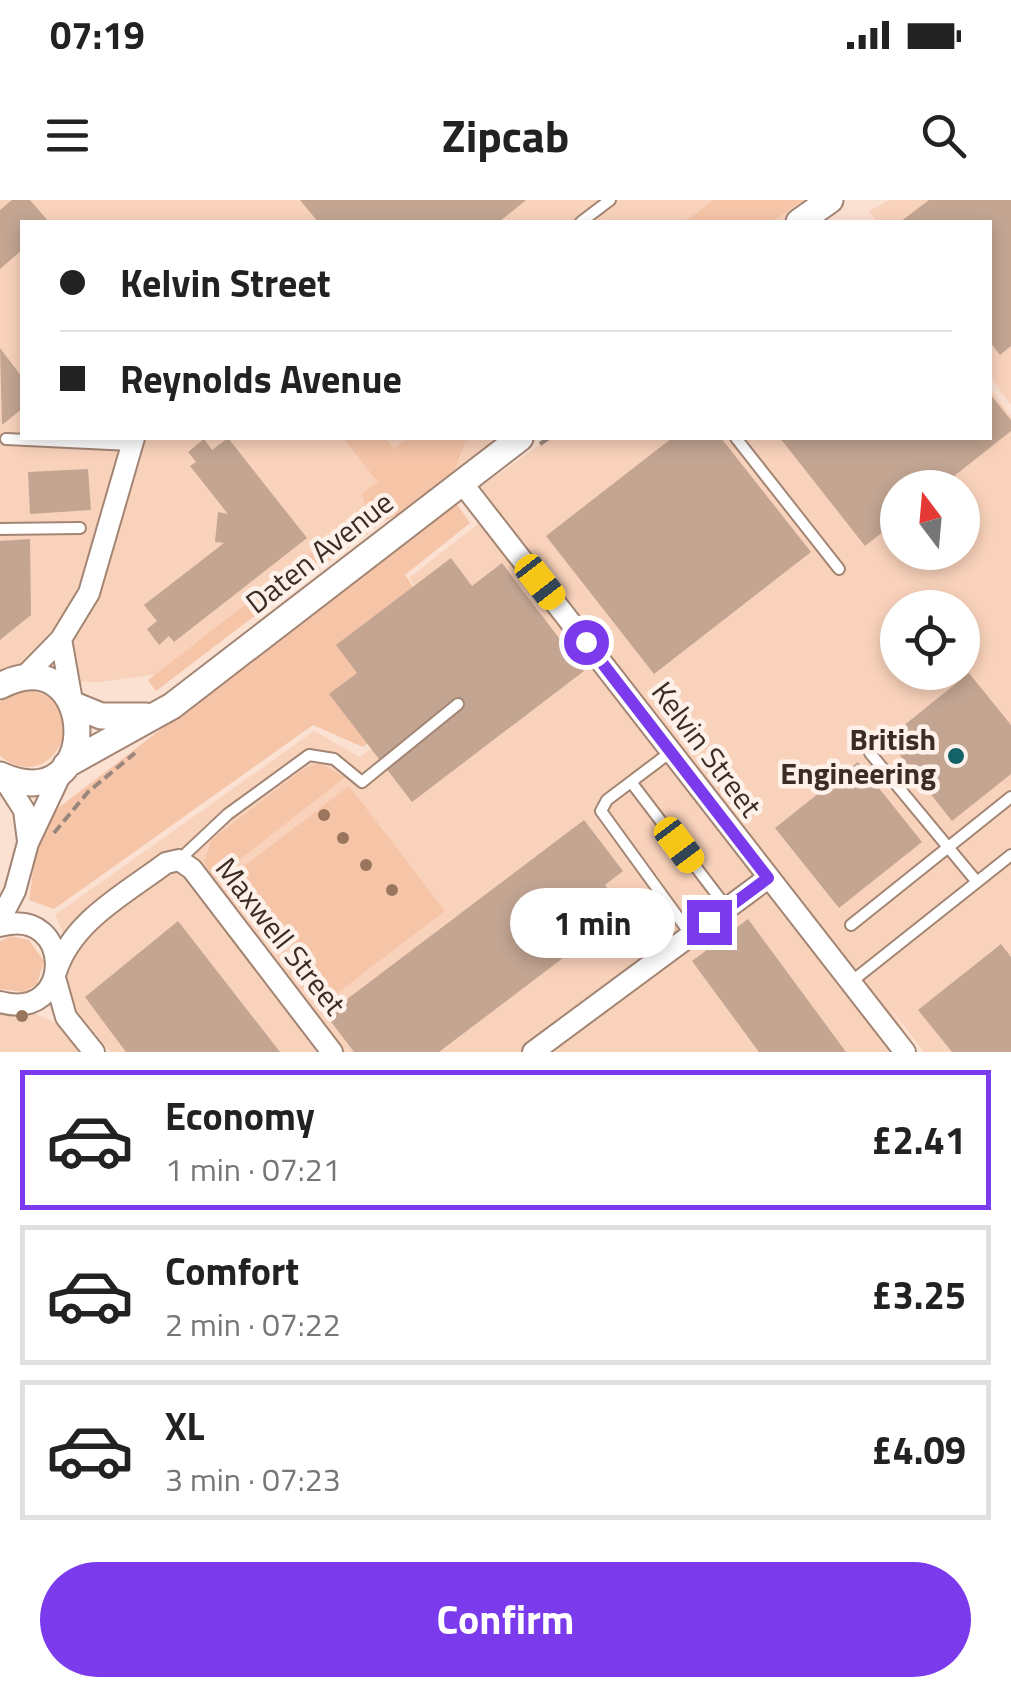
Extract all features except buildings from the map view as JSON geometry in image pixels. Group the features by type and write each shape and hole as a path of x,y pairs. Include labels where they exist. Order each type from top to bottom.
{"street":[{"path":"802,220 830,200"},
{"name":"Daten Avenue","path":"1,775 31,782 87,758 156,714 517,440"},
{"path":"11,678 61,640 99,568 133,441"},
{"name":"Kelvin Street","path":"462,483 904,1051"},
{"path":"61,640 80,735 0,923 37,929 82,927"},
{"path":"11,678 54,685 73,704 120,718 156,714"},
{"path":"1,775 24,810 36,845"},
{"name":"Maxwell Street","path":"27,1004 44,994 56,975 62,953 82,927 166,863 180,860 192,869 332,1052"},
{"path":"534,1052 768,878"},
{"path":"15,890 37,929 54,948 66,1017 94,1052"},
{"path":"0,1002 27,1004 66,1017"}],"lane":[{"path":"585,220 610,200"},
{"path":"6,438 20,438"},
{"path":"738,440 839,569"},
{"path":"0,529 80,528"},
{"path":"180,860 228,814 309,754 334,759 362,782 458,704"},
{"path":"672,751 607,800 601,811 691,935"},
{"path":"870,753 976,882"},
{"path":"631,782 727,908"},
{"path":"851,925 1011,797"},
{"path":"850,982 1011,855"}],"path":[{"path":"36,845 118,765"}],"shaded area":[{"path":"0,200 810,200 784,220 20,220 20,440 495,440 235,631 167,673 99,682 0,679"},
{"path":"714,200 803,200 775,220 688,220"},
{"path":"889,200 1011,200 1011,405 992,379 992,220 876,220 869,211"},
{"path":"992,392 1011,416 1011,1052 924,1052 888,1005 915,1047 909,1052 110,1052 62,993 74,958 55,915 314,731 360,757 474,670 409,578 487,517 471,494 546,440 992,440"},
{"path":"345,440 387,440 394,449 405,440 467,440 454,474 408,509 367,530 156,691 148,680 367,510 362,494 378,482"},
{"path":"456,503 470,523 405,575 469,668 363,747 313,725 54,909 29,900 40,822"},
{"path":"31,690 51,697 67,724 52,756 34,767 24,767 0,756 0,702 11,694"},
{"path":"319,763 345,777 215,879 204,862 212,839 305,768"},
{"path":"349,786 445,911 331,998 235,873"},
{"path":"11,936 29,940 44,961 37,984 24,992 0,989 0,941"},
{"path":"0,989 36,1014 66,1028 85,1052 0,1052"}],"place":[{"name":"British Engineering","path":"956,756"}],"route":[{"path":"586,642 768,878 709,922"}]}
